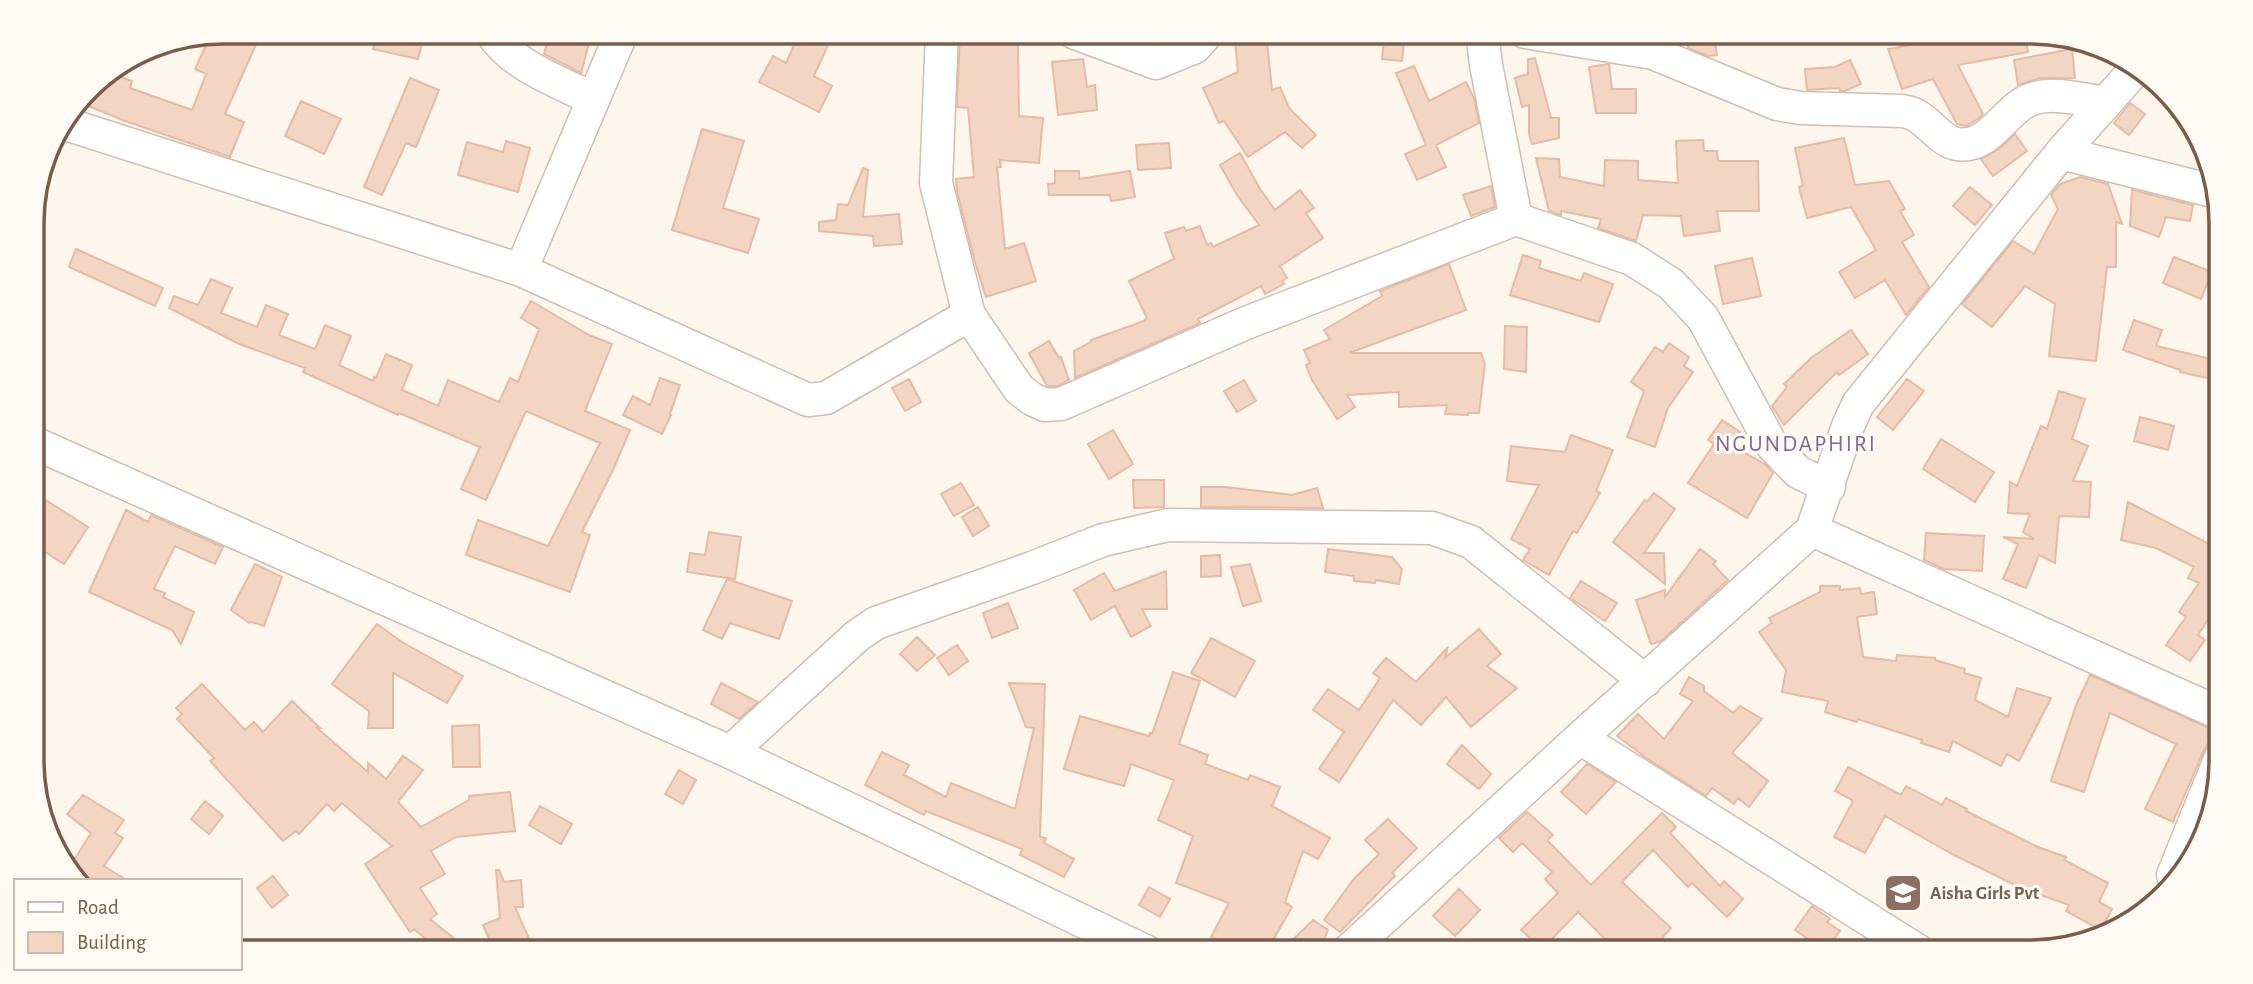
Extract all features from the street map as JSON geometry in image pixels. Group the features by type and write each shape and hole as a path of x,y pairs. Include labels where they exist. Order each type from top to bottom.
{"street":[{"path":"499,44 519,61 593,99"},
{"path":"522,270 617,44"},
{"path":"942,44 936,183 969,315 1019,388 1032,399 1045,405 1061,404 1246,323 1516,219 1632,260 1671,284 1703,318 1771,444 1798,472 1829,487"},
{"path":"1105,44 1156,63 1198,44"},
{"path":"1483,44 1516,219"},
{"path":"1598,44 1653,53 1777,104 1800,108 1902,110 1916,115 1953,143 1962,145 1979,140 2021,103 2036,97 2054,96 2106,103"},
{"path":"1360,940 1812,530 1858,404 2061,153 2131,75"},
{"path":"73,125 522,270 808,400 827,398 969,315"},
{"path":"2061,153 2206,189"},
{"path":"44,447 730,752 1122,940"},
{"path":"730,752 857,636 876,623 1103,540 1168,525 1432,528 1452,534 1471,542 1645,681"},
{"path":"1812,530 2209,710"},
{"path":"1580,738 1901,940"},
{"path":"2178,862 2207,792"}],"building":[{"path":"256,44 225,114 244,122 230,157 88,106 120,76 132,81 130,88 192,110 206,74 195,69 206,45"},
{"path":"374,44 422,44 418,59 373,49"},
{"path":"547,44 589,44 581,73 544,54"},
{"path":"795,44 829,44 814,76 832,86 819,112 759,82 773,56 786,63"},
{"path":"960,44 1018,44 1019,116 1043,118 1039,163 1000,160 1001,167 997,167 1005,249 1024,243 1036,281 986,297 957,191 956,179 974,177 968,108 957,107"},
{"path":"1235,44 1267,44 1272,90 1280,87 1289,108 1316,135 1302,148 1285,132 1248,157 1224,121 1219,123 1203,88 1238,72"},
{"path":"1384,44 1404,44 1402,61 1382,59"},
{"path":"1688,44 1716,44 1717,55 1708,56 1688,48"},
{"path":"1917,44 2026,44 2028,52 1958,65 1983,114 1966,126 1957,124 1933,79 1902,89 1888,49"},
{"path":"2072,49 2075,78 2040,78 2018,85 2014,60"},
{"path":"1535,58 1551,118 1559,118 1559,138 1532,144 1529,134 1529,105 1522,107 1515,78 1528,74 1528,59"},
{"path":"1083,59 1087,87 1095,85 1097,110 1058,115 1052,62"},
{"path":"1850,60 1861,84 1845,91 1840,91 1839,88 1807,90 1805,69 1835,67"},
{"path":"1609,64 1612,89 1636,89 1636,113 1596,113 1589,67"},
{"path":"1414,66 1429,101 1466,82 1474,98 1479,123 1436,145 1446,167 1417,180 1405,154 1426,145 1396,73"},
{"path":"410,78 439,90 416,147 406,143 382,195 364,187"},
{"path":"301,101 341,119 324,154 285,136"},
{"path":"2130,103 2145,114 2129,135 2114,123"},
{"path":"702,129 744,141 723,208 759,219 748,253 672,230"},
{"path":"2015,134 2027,151 1993,176 1981,159 1999,149"},
{"path":"1844,138 1855,185 1889,181 1905,209 1900,211 1914,235 1902,242 1929,287 1906,315 1885,280 1855,298 1839,272 1876,250 1851,207 1807,218 1799,187 1803,186 1795,148"},
{"path":"1703,140 1704,151 1717,151 1718,161 1758,161 1759,211 1717,211 1720,231 1684,236 1681,216 1643,215 1636,241 1598,228 1601,219 1561,211 1561,215 1549,211 1536,158 1559,159 1560,177 1604,186 1605,160 1638,161 1638,180 1678,183 1676,141"},
{"path":"506,141 530,148 518,192 458,175 467,142 503,152"},
{"path":"1169,143 1171,168 1138,170 1136,145"},
{"path":"1240,153 1275,210 1300,190 1314,208 1306,213 1323,238 1280,266 1287,278 1282,281 1284,284 1265,294 1261,286 1198,319 1200,323 1075,378 1074,351 1091,340 1147,318 1129,281 1174,259 1165,233 1184,227 1186,231 1200,226 1207,245 1211,243 1213,247 1259,225 1220,165"},
{"path":"863,168 868,170 863,217 899,214 902,244 874,246 873,236 819,231 819,222 836,220 838,204 848,205"},
{"path":"1055,171 1079,171 1079,179 1130,171 1135,197 1111,201 1110,195 1049,195 1048,184 1055,183"},
{"path":"2080,177 2108,184 2122,224 2116,222 2116,267 2107,267 2096,361 2049,356 2055,304 2025,286 1992,327 1962,304 2013,241 2034,254 2058,209 2051,195 2060,184"},
{"path":"1491,186 1495,207 1471,216 1463,195"},
{"path":"1970,187 1992,205 1975,225 1953,206"},
{"path":"2132,190 2193,205 2190,221 2166,217 2159,237 2130,226"},
{"path":"76,249 163,288 155,306 69,267"},
{"path":"1523,255 1541,261 1539,268 1581,281 1584,273 1613,284 1599,322 1510,295"},
{"path":"2174,257 2209,271 2209,279 2201,299 2163,283"},
{"path":"1752,258 1761,296 1723,304 1715,266"},
{"path":"1449,264 1466,310 1349,353 1481,353 1485,364 1479,413 1445,414 1447,405 1399,407 1399,392 1347,395 1355,407 1337,419 1312,380 1306,365 1310,363 1304,350 1330,339 1324,330 1382,296 1380,291"},
{"path":"211,279 232,288 221,313 257,327 266,305 288,314 279,335 315,349 325,325 351,336 339,365 373,381 386,354 412,365 402,390 438,406 448,380 499,402 510,378 518,382 539,329 521,318 531,301 589,335 612,344 585,411 630,430 582,532 590,535 570,592 466,555 478,520 548,546 600,443 526,411 486,500 461,489 480,447 399,413 398,415 303,372 305,368 239,344 169,308 174,296 198,305"},
{"path":"2134,320 2162,330 2156,346 2209,358 2209,379 2180,372 2123,350"},
{"path":"1505,326 1527,327 1526,372 1504,369"},
{"path":"1851,330 1868,354 1839,375 1837,372 1784,425 1772,406 1787,387 1784,384 1811,358"},
{"path":"1049,341 1059,358 1061,357 1069,380 1057,386 1047,386 1029,353"},
{"path":"1669,343 1689,357 1684,366 1693,372 1668,408 1655,447 1627,437 1644,391 1631,382 1655,347 1663,352"},
{"path":"660,378 680,385 662,434 623,415 633,396 650,405"},
{"path":"909,379 921,402 905,411 892,388"},
{"path":"1907,379 1924,391 1893,430 1877,417"},
{"path":"1244,380 1256,401 1237,412 1224,391"},
{"path":"2059,391 2085,399 2072,439 2088,446 2073,481 2091,482 2089,517 2059,516 2055,563 2039,555 2026,588 2003,579 2018,544 2003,537 2034,539 2023,532 2030,514 2008,513 2010,482 2017,486 2041,426 2047,429"},
{"path":"2140,417 2174,426 2168,450 2134,441"},
{"path":"1722,420 1740,432 1730,445 1765,464 1773,473 1747,518 1688,483 1714,444 1708,440"},
{"path":"1113,430 1133,464 1109,479 1088,444"},
{"path":"1571,435 1613,450 1596,491 1600,493 1577,533 1573,531 1549,575 1523,560 1530,549 1511,539 1539,485 1507,481 1511,446 1565,452"},
{"path":"1941,439 1994,472 1975,502 1923,469"},
{"path":"1133,480 1164,480 1164,507 1134,508"},
{"path":"961,483 974,505 954,516 941,494"},
{"path":"1201,487 1226,487 1292,495 1317,488 1323,508 1201,507"},
{"path":"1654,493 1675,509 1644,553 1664,553 1665,584 1613,542 1645,500 1647,502"},
{"path":"44,499 88,527 64,564 44,551"},
{"path":"2128,502 2209,544 2209,618 2198,635 2205,640 2190,661 2166,645 2186,617 2179,612 2199,583 2188,578 2194,567 2156,548 2121,540"},
{"path":"978,507 989,526 973,536 962,517"},
{"path":"126,510 148,522 151,515 223,547 215,564 175,546 154,589 165,593 163,597 194,612 181,644 172,630 89,592"},
{"path":"709,532 741,537 735,579 687,572 690,553 705,555"},
{"path":"1926,533 1984,536 1982,571 1944,569 1924,560"},
{"path":"1328,549 1392,557 1402,569 1399,584 1376,580 1375,583 1354,581 1354,576 1325,572"},
{"path":"1700,549 1716,561 1713,564 1728,580 1661,641 1651,644 1636,600 1665,590 1665,597"},
{"path":"1220,555 1221,576 1201,577 1201,556"},
{"path":"255,564 282,577 264,626 249,623 231,610"},
{"path":"1250,564 1261,601 1243,606 1231,567"},
{"path":"1166,571 1167,609 1142,609 1151,626 1131,637 1115,606 1091,620 1074,590 1104,573 1115,591"},
{"path":"727,579 792,601 779,639 730,623 722,639 703,630"},
{"path":"1581,581 1617,603 1605,621 1570,598"},
{"path":"1820,586 1840,586 1840,590 1860,588 1861,594 1874,592 1877,614 1857,617 1863,657 1896,661 1897,655 1935,658 1965,669 1964,673 1981,678 1975,700 2008,717 2017,688 2051,698 2019,761 2007,754 2001,766 1953,741 1949,752 1858,719 1857,722 1825,712 1828,701 1782,692 1786,670 1759,632 1772,623 1769,618 1820,592"},
{"path":"1008,603 1018,628 992,638 983,613"},
{"path":"377,624 402,642 463,676 447,703 393,673 393,728 368,728 369,711 332,684"},
{"path":"1479,629 1501,654 1487,666 1517,688 1471,727 1446,697 1421,725 1393,700 1339,782 1319,769 1344,732 1313,710 1328,689 1359,710 1380,678 1373,673 1386,658 1416,682 1448,647 1445,658"},
{"path":"917,637 935,655 917,671 900,654"},
{"path":"1211,638 1255,661 1235,697 1191,673"},
{"path":"957,645 968,661 949,675 937,658"},
{"path":"1173,672 1200,681 1179,744 1208,755 1205,764 1248,780 1250,775 1280,787 1272,806 1330,838 1318,859 1303,851 1285,902 1292,907 1273,940 1217,940 1211,937 1229,903 1176,883 1193,836 1158,820 1174,780 1131,764 1124,786 1064,769 1080,716 1149,736 1152,734"},
{"path":"2090,675 2209,728 2209,742 2173,822 2145,809 2176,744 2110,713 2084,792 2051,781 2076,705"},
{"path":"1689,677 1704,686 1704,691 1733,713 1740,706 1762,719 1732,753 1768,781 1749,807 1738,798 1734,804 1712,788 1706,796 1617,736 1638,714 1664,739 1693,701 1680,694"},
{"path":"721,683 758,702 739,719 711,704"},
{"path":"1009,683 1045,684 1040,837 1046,838 1044,843 1074,859 1064,877 1020,855 1022,849 926,811 924,815 865,785 882,752 909,765 904,775 946,797 951,783 1015,809 1034,728 1026,727"},
{"path":"202,684 245,730 254,722 263,732 292,701 320,728 317,728 368,772 368,763 386,779 403,756 423,770 398,802 421,827 469,800 469,796 510,792 515,831 456,837 431,851 445,874 420,888 437,914 430,919 456,940 427,940 414,929 410,932 365,864 392,846 342,803 334,811 327,804 299,834 296,831 283,841 210,761 214,758 177,719 182,714 176,708"},
{"path":"479,725 480,767 453,767 452,726"},
{"path":"1462,745 1491,774 1479,789 1447,764"},
{"path":"1587,764 1616,782 1586,814 1561,792"},
{"path":"1848,767 1901,795 1906,786 1942,805 1946,798 2038,847 2066,857 2064,860 2108,883 2099,902 2112,909 2104,924 2096,927 2066,911 2069,905 2021,888 1954,855 1885,816 1865,853 1834,837 1852,803 1852,800 1835,791"},
{"path":"679,770 696,780 683,804 665,794"},
{"path":"83,795 124,820 115,833 123,838 104,866 125,879 88,879 74,860 91,833 67,814"},
{"path":"205,801 223,816 209,834 191,819"},
{"path":"540,806 572,824 561,844 529,825"},
{"path":"1527,812 1553,835 1547,840 1591,885 1662,813 1676,827 1670,833 1720,886 1724,881 1743,899 1727,917 1692,883 1688,887 1653,850 1622,882 1671,928 1662,938 1664,940 1606,940 1578,912 1551,940 1532,940 1521,930 1558,893 1545,879 1552,872 1522,843 1513,852 1499,838"},
{"path":"1388,819 1417,848 1392,873 1395,876 1340,932 1324,920 1353,880 1379,854 1365,840"},
{"path":"496,870 499,870 504,882 521,880 523,907 515,907 530,940 490,940 483,925 500,918"},
{"path":"273,876 288,895 272,908 257,888"},
{"path":"1149,887 1170,899 1160,917 1139,905"},
{"path":"1459,889 1480,910 1455,936 1433,916"},
{"path":"1812,906 1830,919 1827,922 1840,931 1833,940 1809,940 1795,930"},
{"path":"1313,920 1328,930 1324,940 1292,940"}],"place":[{"name":"Aisha Girls Pvt","path":"1903,893"}],"district":[{"name":"NGUNDAPHIRI","path":"1796,444"}]}
